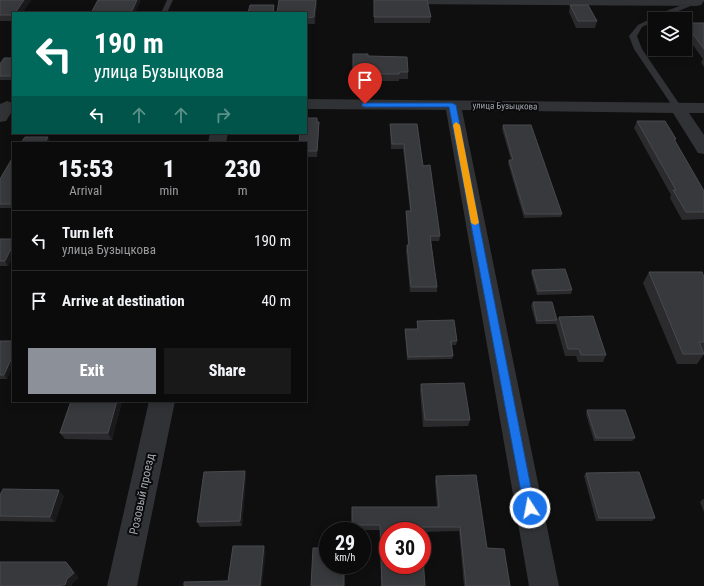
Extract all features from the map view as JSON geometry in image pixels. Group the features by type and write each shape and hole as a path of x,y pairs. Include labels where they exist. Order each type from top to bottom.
{"street":[{"path":"396,0 697,1"},
{"name":"улица Бузыцкова","path":"307,104 704,108"},
{"path":"452,105 544,586"},
{"path":"678,108 704,149"},
{"name":"Розовый проезд","path":"122,586 162,402"}],"lane":[{"path":"164,12 170,0"},
{"path":"678,108 638,49 633,36 640,26 668,12 697,1"}],"building":[{"path":"0,0 24,0 16,12 12,12 12,15 0,15"},
{"path":"98,0 137,0 131,12 92,12"},
{"path":"279,0 316,0 314,17 307,18 307,12 277,12"},
{"path":"374,0 427,0 431,17 374,17"},
{"path":"250,5 274,5 273,12 248,12"},
{"path":"570,5 588,5 597,21 578,21"},
{"path":"692,23 704,23 704,49 692,33"},
{"path":"353,54 407,57 408,72 399,72 399,74 369,74 369,77 353,77"},
{"path":"4,58 12,58 12,76 0,76 0,64"},
{"path":"307,118 317,118 317,122 319,122 317,151 307,151 307,142 299,142 300,134 307,134"},
{"path":"637,121 665,121 704,191 704,212 686,212 673,190 676,190"},
{"path":"390,124 417,124 423,166 430,165 440,236 430,236 437,287 411,287 407,245 409,245 406,211 411,211 404,144 392,144"},
{"path":"503,125 531,125 562,214 525,214 509,160 513,160"},
{"path":"25,137 48,137 46,142 22,142"},
{"path":"12,159 12,204 0,204 0,179"},
{"path":"0,239 12,239 12,247 5,261 0,261"},
{"path":"565,269 572,290 538,291 532,270"},
{"path":"649,272 702,272 704,277 704,342 699,342 704,354 683,354"},
{"path":"533,302 552,302 557,320 537,321"},
{"path":"593,316 606,355 581,355 579,349 568,349 559,317"},
{"path":"454,320 457,341 451,341 453,356 408,357 405,329 418,329 417,321"},
{"path":"0,341 12,341 12,357 4,375 0,375"},
{"path":"464,383 470,420 425,420 421,384"},
{"path":"71,402 117,402 108,433 60,433"},
{"path":"587,410 625,410 635,438 596,438"},
{"path":"245,471 240,521 197,522 204,472"},
{"path":"639,472 655,518 599,518 586,473"},
{"path":"476,475 487,548 504,549 510,586 466,586 460,527 431,527 431,522 379,522 379,525 371,525 371,522 352,522 352,507 439,507 436,476"},
{"path":"3,489 59,490 50,517 0,516 0,495"},
{"path":"233,546 264,546 260,586 184,586 184,582 228,581"},
{"path":"313,548 319,548 319,574 344,574 344,586 311,586"},
{"path":"0,562 66,562 74,573 67,579 65,585 61,586 0,586"},
{"path":"382,574 424,574 425,586 382,586"}],"slow traffic":[{"path":"456,125 475,223"}],"route":[{"path":"365,104 452,105 530,508"}]}
